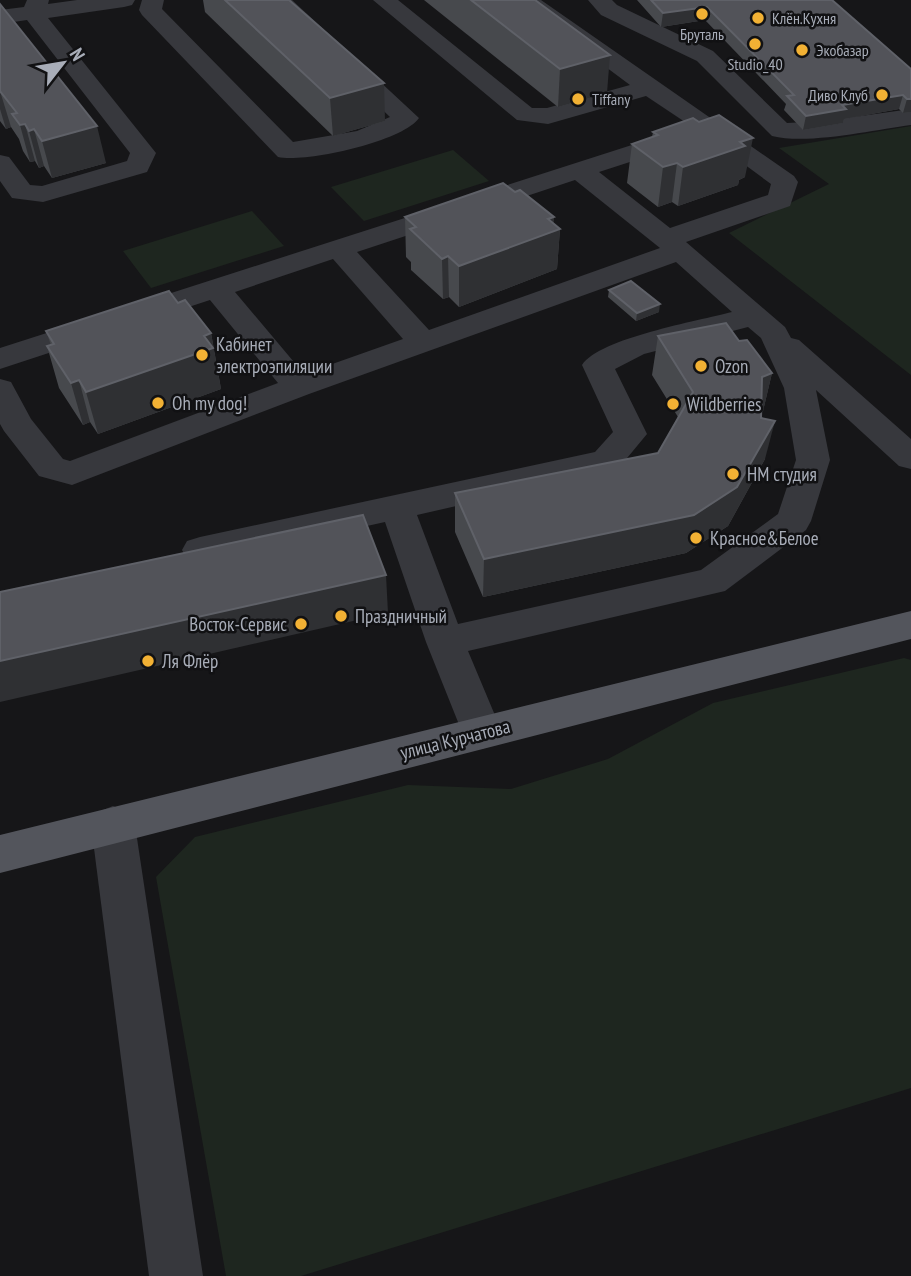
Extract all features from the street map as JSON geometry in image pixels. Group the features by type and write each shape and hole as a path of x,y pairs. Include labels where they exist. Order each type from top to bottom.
{"main road":[{"name":"улица Курчатова","path":"0,854 911,625"}],"lane":[{"path":"0,17 36,6 124,0"},
{"path":"153,0 150,10 287,151 327,146 396,126 406,118 279,0"},
{"path":"384,0 526,115 548,116 649,87"},
{"path":"0,389 16,423 51,468 72,473 423,342 673,245 780,200 785,182 527,0"},
{"path":"599,0 609,10 705,56 781,131 825,130 911,117"},
{"path":"0,163 22,191 43,194 138,166 143,153 36,6"},
{"path":"0,359 710,128"},
{"path":"579,170 673,245 911,458"},
{"path":"338,248 423,342"},
{"path":"216,288 298,387"},
{"path":"170,556 606,461 630,435 598,365 633,347 764,325"},
{"path":"445,642 712,580 793,521 813,460 800,388 764,325"},
{"path":"397,507 445,642 482,732"},
{"path":"113,825 176,1276"}],"shaded area":[{"path":"911,126 911,375 729,233 829,184 779,148"},
{"path":"453,150 489,181 364,221 331,187"},
{"path":"252,211 284,246 151,288 123,251"},
{"path":"904,658 911,660 911,1088 301,1276 226,1276 156,877 195,837 408,785 511,789 608,759 713,703"}],"building":[{"path":"225,0 289,0 384,83 330,98"},
{"path":"471,0 535,0 610,55 560,69"},
{"name":"Экобазар","path":"651,0 832,0 911,69 911,99 903,95 842,105 846,109 806,116 787,96 794,95 707,7 663,13"},
{"path":"0,4 97,126 42,141 34,129 29,131 25,124 20,125 12,114 17,113 0,91"},
{"path":"719,115 753,138 740,142 745,146 683,167 677,163 663,167 632,144 658,135 653,132 693,118 699,122"},
{"path":"503,183 515,192 520,190 554,217 548,219 560,229 459,266 448,256 442,259 410,229 416,227 405,217"},
{"path":"631,281 660,304 637,313 609,290"},
{"path":"169,291 178,303 185,300 211,333 204,336 213,348 86,392 79,380 71,383 47,346 54,344 46,331"},
{"path":"726,323 739,341 747,340 772,373 762,377 761,418 775,421 737,487 694,515 484,559 455,493 658,453 693,392 658,336"},
{"path":"363,515 386,575 0,661 0,592"}],"place":[{"name":"Бруталь","path":"702,14"},
{"name":"Клён.Кухня","path":"758,18"},
{"name":"Studio_40","path":"755,44"},
{"name":"Экобазар","path":"802,50"},
{"name":"Диво Клуб","path":"882,95"},
{"name":"Tiffany","path":"578,99"},
{"name":"Кабинет электроэпиляции","path":"202,355"},
{"name":"Ozon","path":"701,366"},
{"name":"Oh my dog!","path":"158,403"},
{"name":"Wildberries","path":"673,404"},
{"name":"HM студия","path":"733,474"},
{"name":"Красное&Белое","path":"696,538"},
{"name":"Праздничный","path":"341,616"},
{"name":"Восток-Сервис","path":"301,624"},
{"name":"Ля Флёр","path":"148,661"}]}
